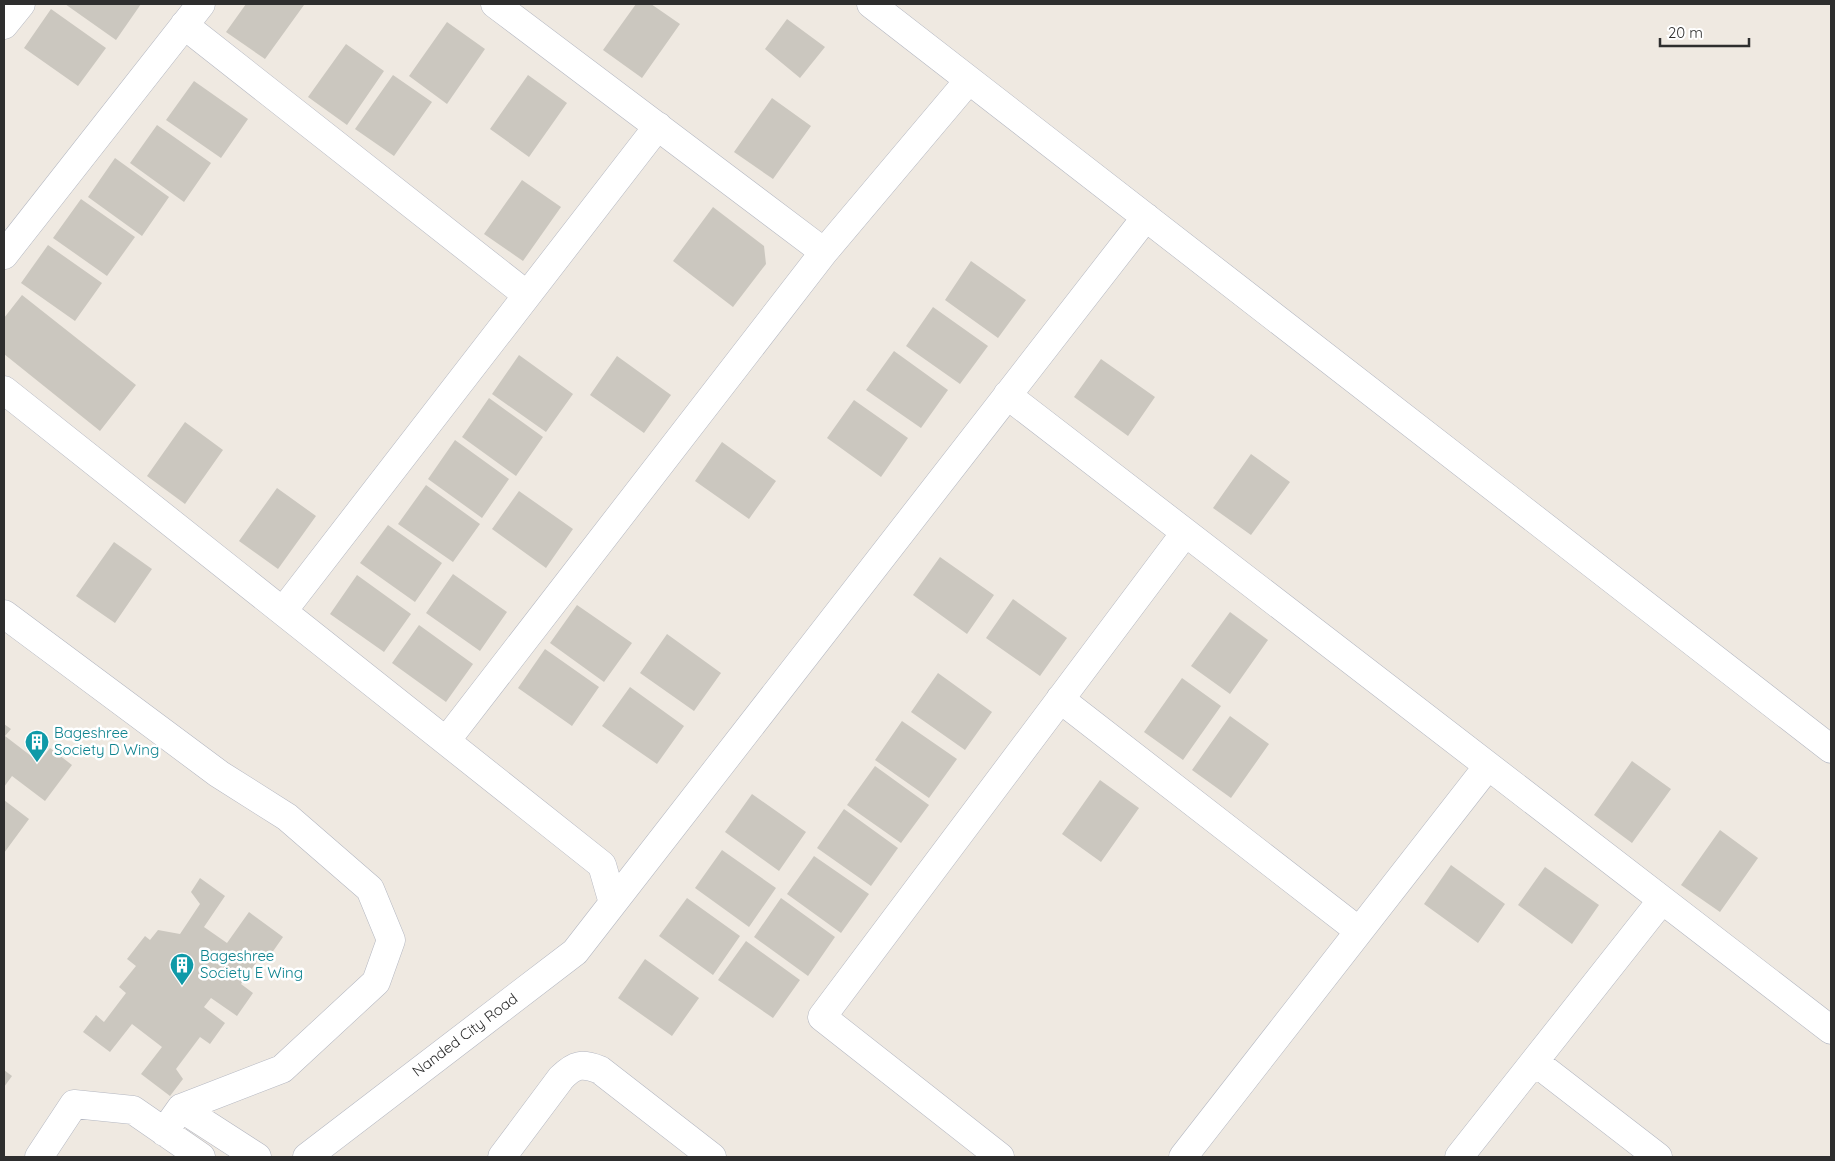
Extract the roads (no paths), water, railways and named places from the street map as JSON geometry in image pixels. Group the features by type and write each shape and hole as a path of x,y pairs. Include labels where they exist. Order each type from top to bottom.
{"street":[{"path":"4,25 21,4"},
{"path":"4,255 201,4"},
{"path":"495,4 824,252"},
{"path":"871,4 1831,748"},
{"path":"184,25 527,295"},
{"path":"446,741 824,252 969,80"},
{"path":"283,611 658,126"},
{"name":"Nanded City Road","path":"307,1157 575,952 1146,217"},
{"path":"4,390 602,865 613,903"},
{"path":"1007,396 1831,1030"},
{"path":"1000,1157 822,1017 1185,532"},
{"path":"4,614 219,774 287,817 370,889 391,940 376,982 282,1069 181,1108 164,1132"},
{"path":"1060,699 1359,931"},
{"path":"1183,1157 1488,766"},
{"path":"1460,1157 1662,900"},
{"path":"1535,1062 1658,1157"},
{"path":"502,1157 561,1078 570,1069 585,1065 600,1070 712,1157"},
{"path":"39,1157 74,1104 132,1110 201,1157"},
{"path":"181,1108 257,1157"}],"place":[{"name":"Bageshree Society D Wing","path":"37,763"},
{"name":"Bageshree Society E Wing","path":"182,986"}]}
